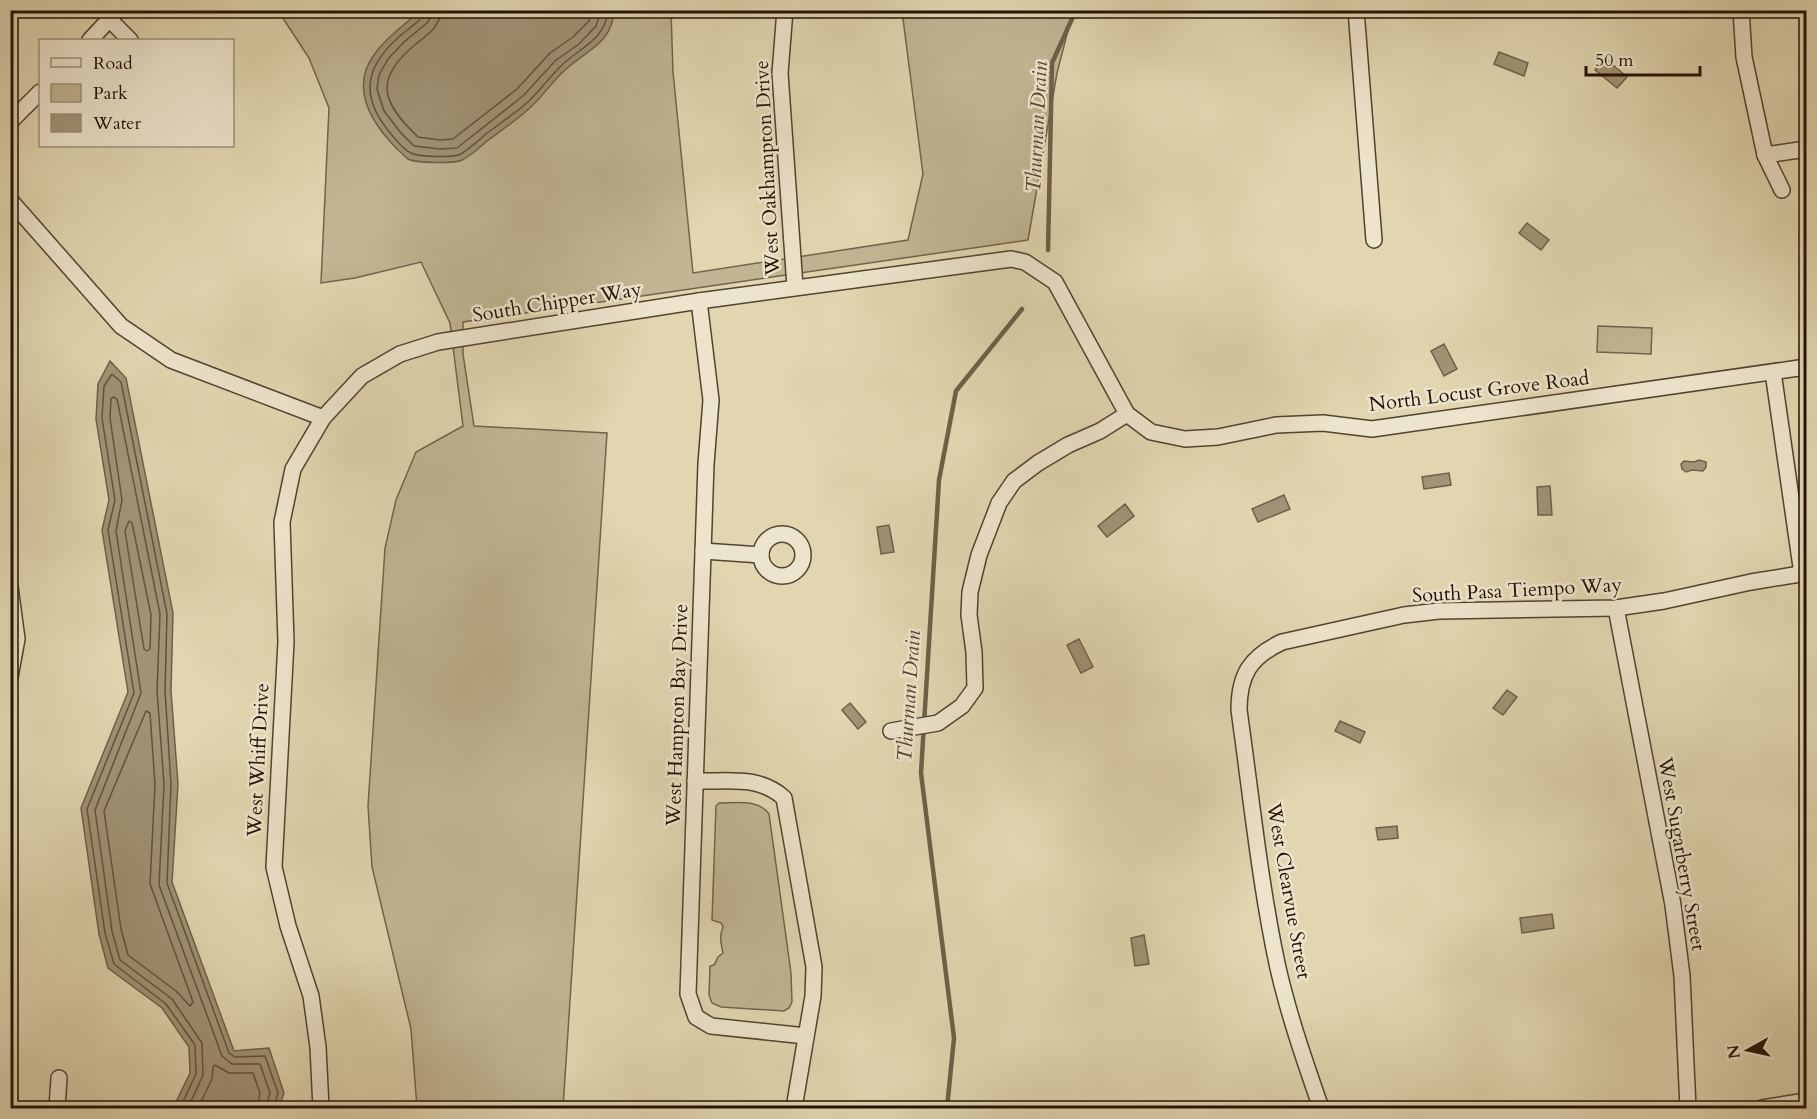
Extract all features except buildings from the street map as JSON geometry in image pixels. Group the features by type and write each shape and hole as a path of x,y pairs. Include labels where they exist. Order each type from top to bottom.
{"street":[{"name":"West Oakhampton Drive","path":"784,10 780,74 795,287"},
{"path":"1356,10 1374,240"},
{"path":"1741,10 1744,57 1765,155 1782,190"},
{"path":"91,39 114,15 129,39"},
{"path":"10,122 39,93"},
{"path":"1765,155 1806,149"},
{"path":"10,200 121,326 171,360 323,418"},
{"name":"South Chipper Way","path":"323,418 362,376 400,354 438,342 795,287 1011,259 1025,262 1055,282 1127,414"},
{"name":"West Hampton Bay Drive","path":"699,301 711,400 706,464 688,994 696,1017 711,1026 806,1036"},
{"name":"North Locust Grove Road","path":"1127,414 1151,432 1185,439 1218,438 1276,425 1323,423 1372,429 1806,367"},
{"path":"1773,372 1804,573"},
{"path":"891,731 938,723 962,706 975,688 974,652 969,615 970,592 979,555 999,502 1014,480 1068,445 1100,431 1127,414"},
{"name":"West Whiff Drive","path":"321,1108 318,1047 311,996 288,926 274,867 286,642 282,522 293,469 323,418"},
{"path":"703,551 761,555"},
{"name":"South Pasa Tiempo Way","path":"1244,676 1253,661 1266,649 1282,642 1404,615 1439,611 1617,608 1804,573"},
{"path":"10,587 18,639 10,676"},
{"name":"West Sugarberry Street","path":"1617,608 1673,906 1682,976 1688,1108"},
{"name":"West Clearvue Street","path":"1244,676 1239,693 1239,710 1268,911 1278,967 1292,1022 1321,1108"},
{"path":"696,781 758,782 774,789 784,798 814,967 813,996 794,1108"},
{"path":"57,1108 59,1078"},
{"path":"1762,1108 1806,1101"}],"green space":[{"path":"282,10 671,11 673,72 693,273 908,240 923,174 902,11 1073,11 1057,73 1028,240 463,322 463,354 474,426 607,433 563,1108 417,1108 411,1029 372,867 368,806 385,548 396,500 416,452 463,426 450,323 421,262 355,278 321,283 329,108 309,58 281,15"},
{"path":"1598,326 1652,328 1651,354 1597,352"},
{"path":"719,803 753,804 765,809 769,814 791,973 792,1002 784,1011 721,1007 712,1003 709,995 710,966 714,965 723,953 721,937 723,927 721,923 712,920 716,806"}],"water":[{"path":"421,10 614,10 609,31 603,39 564,71 523,114 465,158 452,162 435,162 408,159 398,150 376,124 366,103 364,92 366,70 370,61 389,37"},
{"path":"1499,52 1528,63 1524,76 1494,64"},
{"path":"1605,58 1627,77 1617,88 1595,70"},
{"path":"1527,223 1549,240 1541,250 1519,233"},
{"path":"1444,344 1457,369 1444,376 1431,351"},
{"path":"110,361 126,378 173,613 171,691 178,784 172,882 234,1051 269,1048 284,1093 279,1108 173,1108 190,1073 189,1047 162,1008 108,968 99,934 81,808 128,692 102,530 109,500 96,419 98,384"},
{"path":"1684,461 1706,462 1703,471 1686,472 1682,469 1681,464"},
{"path":"1449,473 1451,485 1424,489 1422,477"},
{"path":"1550,486 1552,515 1538,515 1537,487"},
{"path":"1284,495 1290,509 1258,522 1252,509"},
{"path":"1125,504 1134,516 1107,537 1098,526"},
{"path":"889,525 894,552 881,554 877,527"},
{"path":"1079,639 1093,667 1081,673 1067,645"},
{"path":"1507,690 1517,697 1503,715 1493,708"},
{"path":"850,703 866,722 858,729 842,710"},
{"path":"1340,721 1365,732 1360,743 1335,731"},
{"path":"1397,826 1398,838 1378,840 1376,828"},
{"path":"1552,914 1554,928 1522,933 1520,918"},
{"path":"1144,935 1149,964 1135,966 1131,938"}],"waterway":[{"name":"Thurman Drain","path":"1048,250 1052,63 1076,10"},
{"name":"Thurman Drain","path":"947,1108 954,1038 921,773 939,480 956,391 1022,309"}]}
